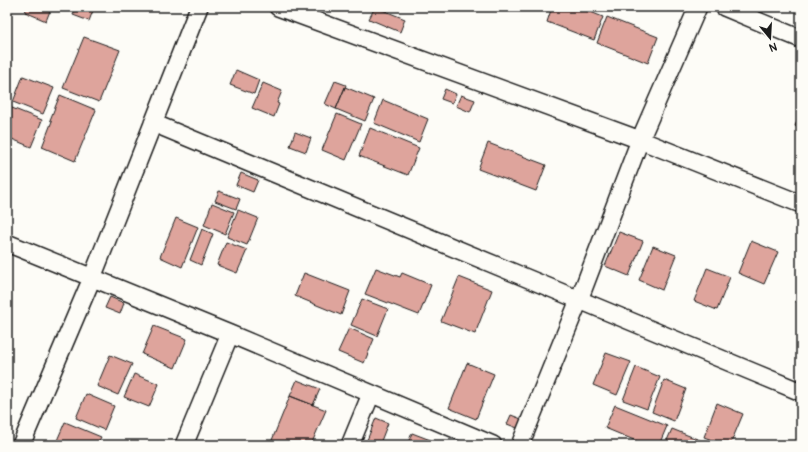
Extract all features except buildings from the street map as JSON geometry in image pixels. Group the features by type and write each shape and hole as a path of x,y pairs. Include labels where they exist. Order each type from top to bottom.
{"street":[{"path":"21,445 92,278 199,7"},
{"path":"278,7 640,140 801,204"},
{"path":"520,445 579,300 640,140 698,7"},
{"path":"724,7 801,39"},
{"path":"153,123 801,392"},
{"path":"7,243 230,334 493,445"},
{"path":"184,445 230,334"},
{"path":"350,445 371,394"}]}
